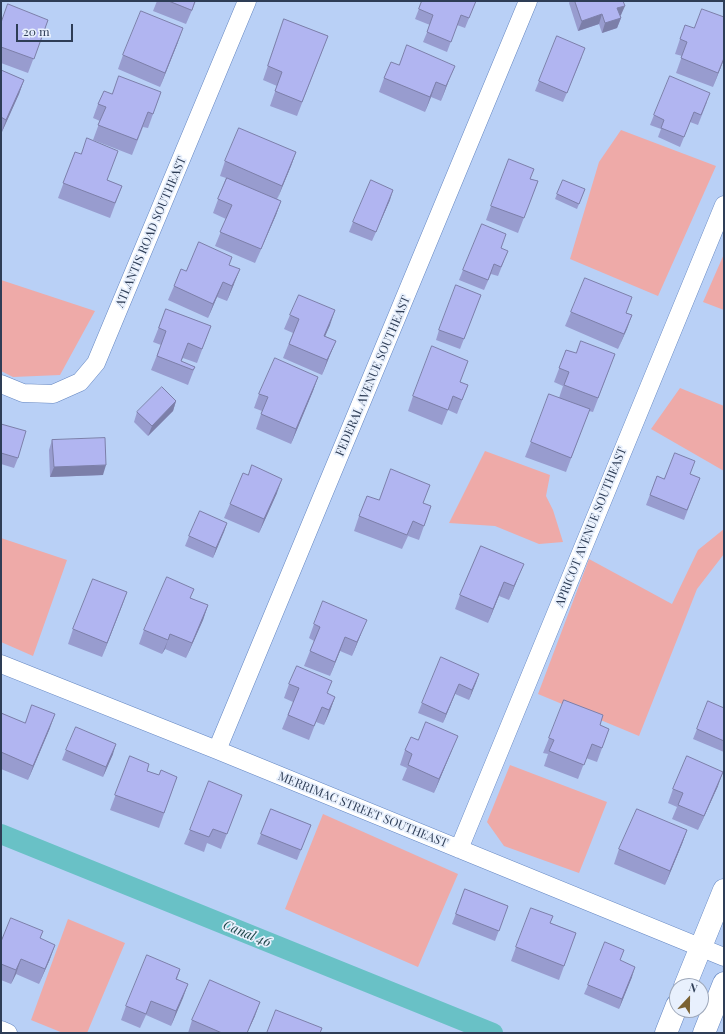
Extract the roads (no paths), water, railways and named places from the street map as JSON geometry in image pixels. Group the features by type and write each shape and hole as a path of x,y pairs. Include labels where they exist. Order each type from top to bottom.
{"street":[{"name":"ATLANTIS ROAD SOUTHEAST","path":"1,384 23,393 53,394 80,382 96,364 247,1"},
{"name":"FEDERAL AVENUE SOUTHEAST","path":"217,750 528,1"},
{"name":"APRICOT AVENUE SOUTHEAST","path":"459,849 724,205"},
{"name":"MERRIMAC STREET SOUTHEAST","path":"1,664 217,750 724,957"},
{"path":"688,978 724,890"},
{"path":"704,1033 724,983"},
{"path":"666,1033 672,1018"},
{"path":"1,1030 8,1033"}],"waterway":[{"name":"Canal 46","path":"1,834 493,1033"}]}
